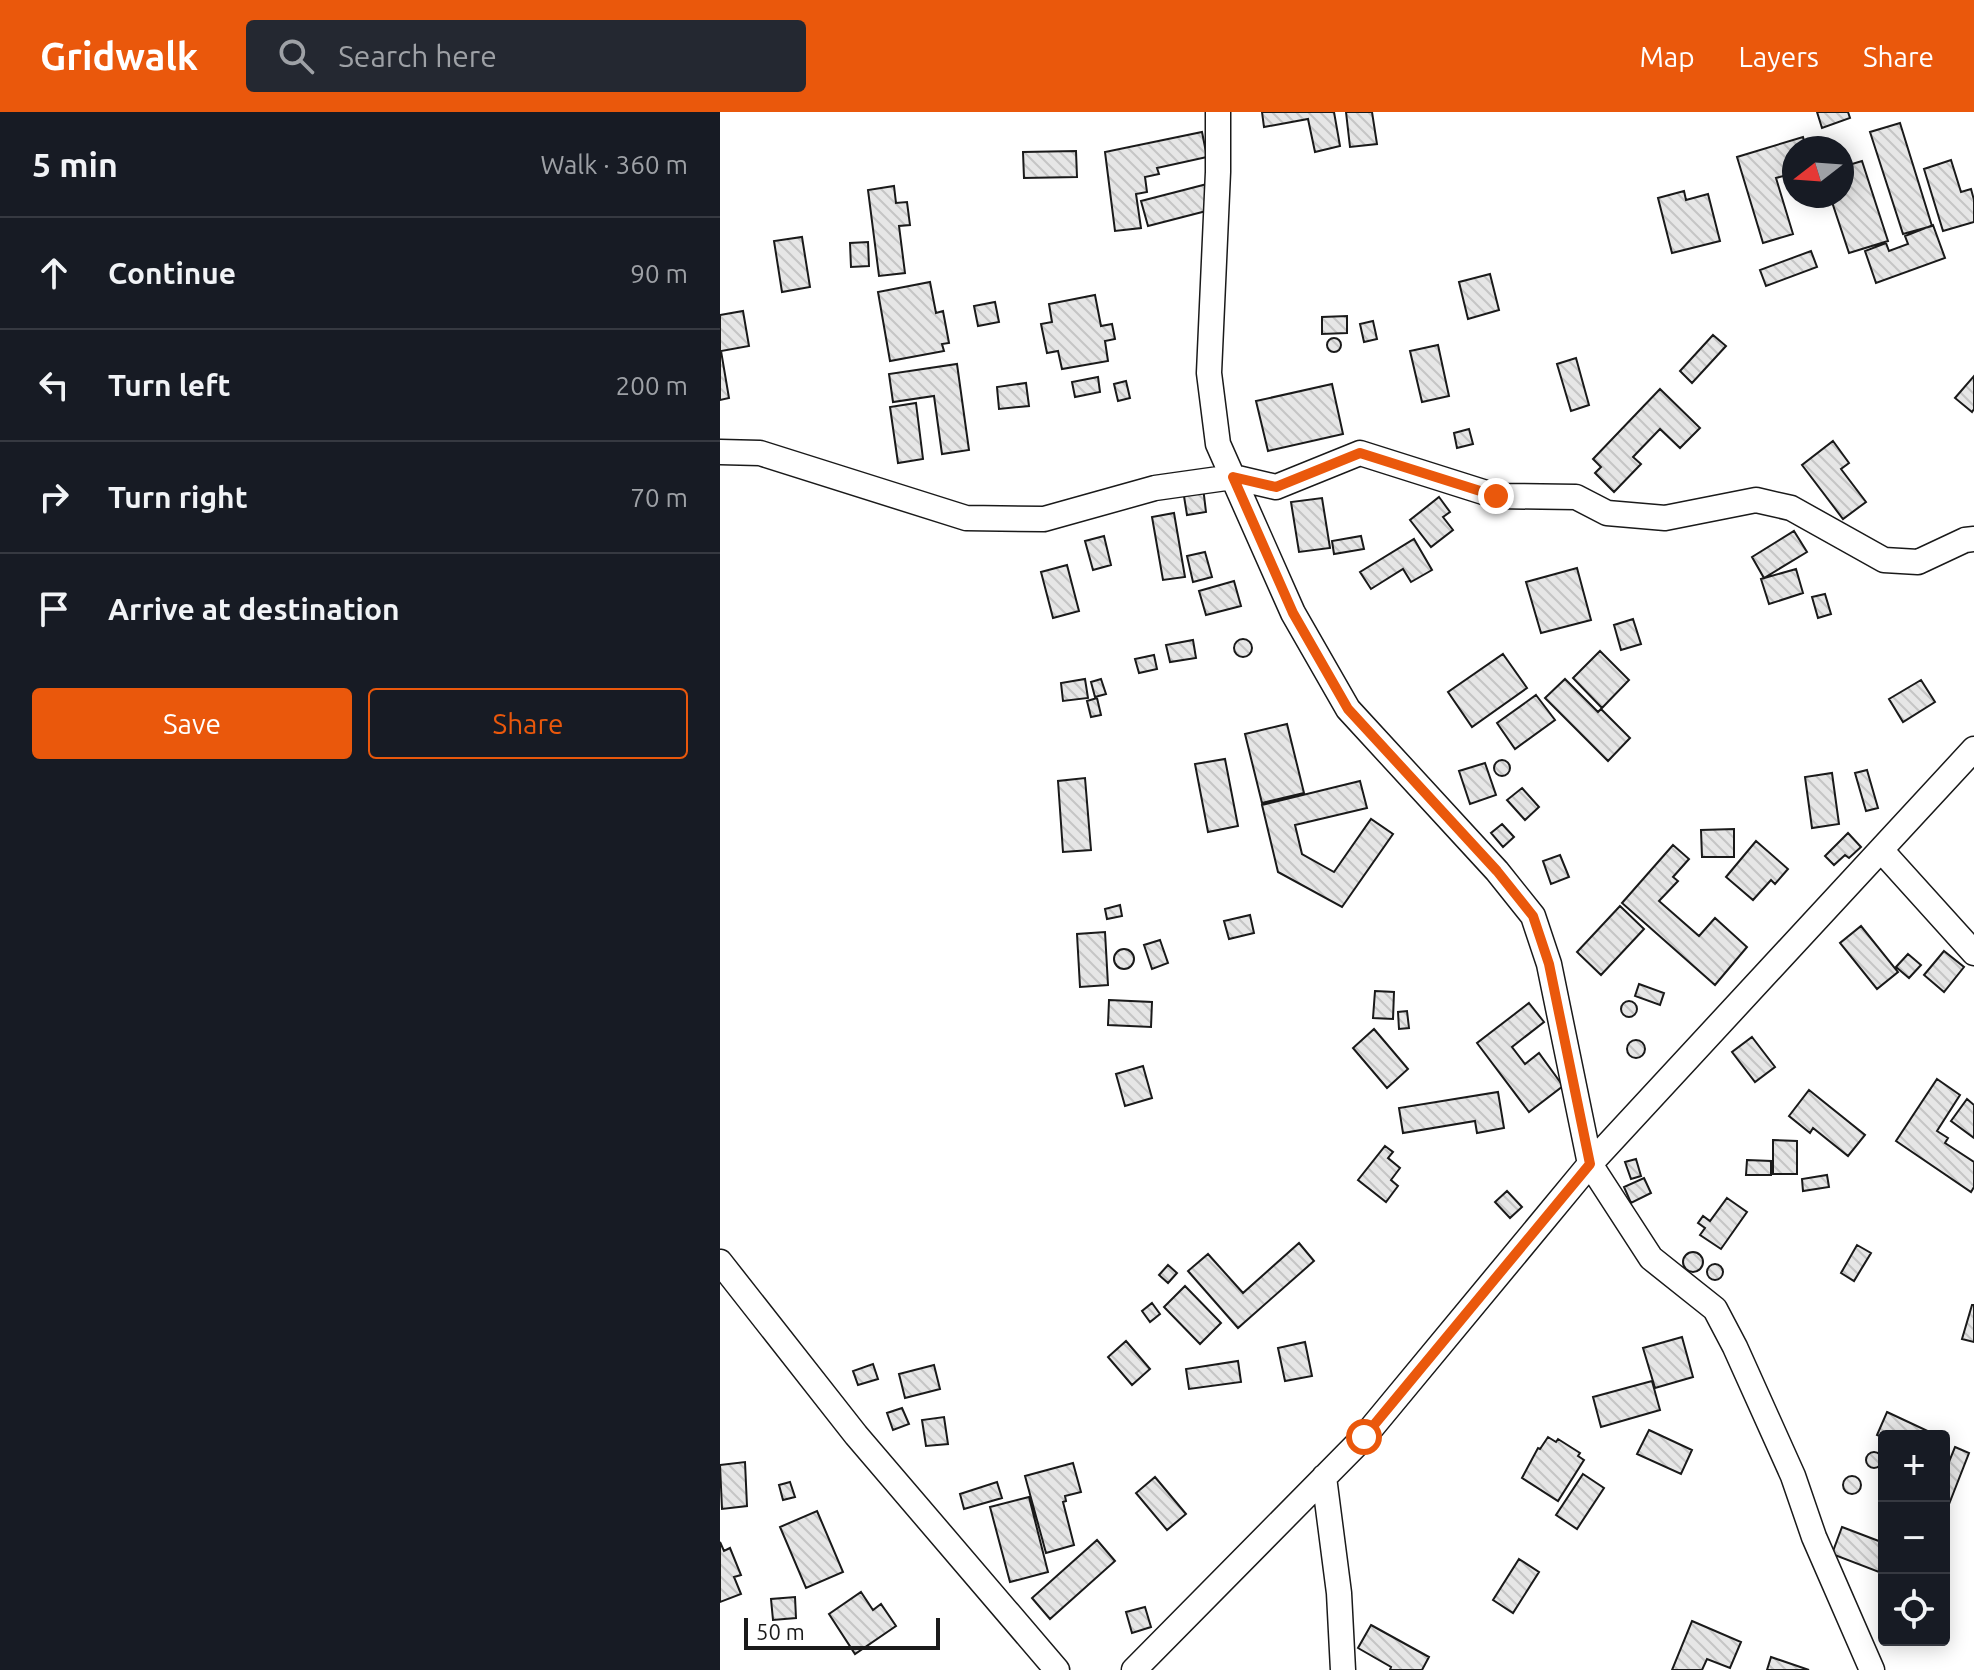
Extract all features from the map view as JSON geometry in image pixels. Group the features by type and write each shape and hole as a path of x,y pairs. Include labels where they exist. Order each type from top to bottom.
{"street":[{"path":"1218,112 1209,373 1218,444 1293,613 1348,709 1497,871 1533,916 1549,964 1590,1164 1651,1258 1715,1309 1793,1476 1814,1537 1872,1670"},
{"path":"720,452 760,453 966,518 1044,519 1155,488 1233,477 1276,487 1360,453 1496,496 1576,497 1607,513 1665,518 1756,500 1791,508 1884,560 1918,562 1965,540 1974,539"},
{"path":"1140,1668 1364,1437 1590,1164 1974,749"},
{"path":"1881,850 1974,953"},
{"path":"720,1262 856,1435 1057,1670"},
{"path":"1324,1477 1339,1593 1343,1670"}],"building":[{"path":"1262,112 1334,112 1340,146 1315,152 1308,119 1264,127"},
{"path":"1346,112 1372,112 1377,144 1350,147"},
{"path":"1817,112 1848,112 1850,118 1822,128"},
{"path":"1900,123 1932,226 1903,234 1870,132"},
{"path":"1202,132 1207,157 1157,168 1159,174 1145,177 1147,192 1136,194 1141,228 1115,231 1105,152"},
{"path":"1782,143 1782,176 1776,178 1782,208 1785,208 1793,234 1763,243 1737,157"},
{"path":"1076,151 1077,177 1024,178 1023,152"},
{"path":"1951,160 1961,192 1971,189 1974,222 1943,231 1924,169"},
{"path":"1862,161 1888,241 1849,253 1834,208 1854,208 1854,163"},
{"path":"1207,184 1214,209 1148,226 1141,201"},
{"path":"894,186 896,203 907,202 910,225 899,226 905,273 879,276 868,190"},
{"path":"1684,191 1686,200 1708,194 1720,241 1672,253 1658,198"},
{"path":"1933,225 1945,258 1876,283 1865,251 1886,243 1889,251 1908,244 1905,236"},
{"path":"802,237 810,287 782,292 774,241"},
{"path":"868,242 869,266 851,267 850,243"},
{"path":"1811,251 1817,267 1766,286 1760,270"},
{"path":"1490,274 1499,310 1468,319 1459,282"},
{"path":"930,282 936,313 943,311 949,343 942,344 944,351 890,361 878,292"},
{"path":"1095,295 1101,326 1112,324 1115,339 1105,341 1108,361 1062,369 1058,351 1047,353 1041,324 1052,322 1049,304"},
{"path":"995,302 999,322 978,326 974,306"},
{"path":"743,311 749,346 721,351 729,398 720,400 720,315"},
{"path":"1347,316 1347,333 1322,334 1322,317"},
{"path":"1373,321 1377,339 1364,342 1360,324"},
{"path":"1713,335 1726,346 1692,383 1680,371"},
{"path":"1334,338 1341,345 1334,352 1327,345"},
{"path":"1438,345 1449,396 1422,402 1410,351"},
{"path":"1576,358 1589,405 1571,411 1557,364"},
{"path":"957,364 969,450 942,454 934,396 893,402 889,374"},
{"path":"1974,376 1974,409 1972,412 1955,398"},
{"path":"1098,377 1100,392 1075,397 1072,382"},
{"path":"1126,381 1130,398 1118,401 1114,384"},
{"path":"1026,383 1029,406 999,409 997,387"},
{"path":"1332,384 1343,434 1268,451 1256,401"},
{"path":"1660,389 1700,428 1680,448 1660,429 1633,457 1641,464 1614,492 1595,473 1601,467 1593,459"},
{"path":"916,403 923,459 898,463 890,407"},
{"path":"1469,429 1473,444 1457,448 1454,433"},
{"path":"1833,441 1849,463 1841,469 1866,502 1843,519 1802,465"},
{"path":"1203,487 1206,512 1187,515 1183,490"},
{"path":"1439,497 1450,512 1443,517 1453,530 1431,547 1410,520"},
{"path":"1322,498 1330,548 1299,552 1291,502"},
{"path":"1174,513 1185,577 1163,580 1152,517"},
{"path":"1794,531 1807,552 1764,578 1752,557"},
{"path":"1104,536 1111,565 1093,570 1085,541"},
{"path":"1361,536 1364,549 1334,554 1332,541"},
{"path":"1414,539 1432,570 1411,582 1403,569 1371,589 1360,572"},
{"path":"1205,552 1212,577 1193,582 1187,556"},
{"path":"1067,565 1079,611 1053,618 1041,572"},
{"path":"1577,568 1591,620 1541,633 1526,582"},
{"path":"1796,569 1803,593 1769,604 1761,579"},
{"path":"1234,581 1241,606 1206,615 1199,591"},
{"path":"1825,594 1831,614 1818,618 1812,597"},
{"path":"1633,619 1641,644 1621,650 1614,625"},
{"path":"1243,639 1252,648 1243,657 1234,648"},
{"path":"1193,640 1196,658 1170,662 1166,645"},
{"path":"1600,651 1629,680 1602,708 1573,678"},
{"path":"1503,654 1527,688 1472,727 1448,692"},
{"path":"1154,655 1157,669 1139,673 1135,659"},
{"path":"1085,679 1088,698 1063,701 1061,683"},
{"path":"1101,679 1106,694 1095,697 1091,682"},
{"path":"1565,679 1630,738 1608,761 1545,698"},
{"path":"1921,680 1935,702 1903,722 1889,699"},
{"path":"1536,695 1555,720 1515,749 1497,723"},
{"path":"1097,698 1101,715 1091,717 1087,701"},
{"path":"1287,724 1304,793 1262,803 1245,734"},
{"path":"1225,759 1238,826 1208,832 1195,764"},
{"path":"1499,760 1505,760 1510,768 1508,774 1499,776 1494,771 1494,765"},
{"path":"1485,763 1496,795 1470,804 1459,771"},
{"path":"1867,770 1878,808 1866,811 1855,773"},
{"path":"1832,773 1839,824 1812,828 1805,777"},
{"path":"1085,778 1091,850 1063,852 1058,781"},
{"path":"1360,781 1367,808 1295,825 1302,854 1334,872 1371,819 1393,834 1342,907 1278,872 1262,805"},
{"path":"1522,788 1539,807 1525,820 1507,800"},
{"path":"1502,824 1514,837 1503,847 1491,833"},
{"path":"1734,829 1734,857 1702,857 1701,830"},
{"path":"1848,833 1861,847 1849,858 1845,855 1834,865 1825,856"},
{"path":"1756,841 1788,869 1775,884 1771,880 1753,900 1726,877"},
{"path":"1673,845 1689,859 1673,877 1678,881 1659,901 1699,936 1715,918 1747,947 1715,985 1622,903"},
{"path":"1560,855 1569,877 1551,884 1543,861"},
{"path":"1120,905 1122,916 1107,919 1105,909"},
{"path":"1620,906 1644,929 1601,975 1577,952"},
{"path":"1250,915 1254,933 1229,939 1224,921"},
{"path":"1861,926 1898,972 1877,989 1840,943"},
{"path":"1105,932 1108,985 1080,987 1077,934"},
{"path":"1160,940 1168,963 1152,969 1144,945"},
{"path":"1124,949 1131,952 1134,959 1131,966 1124,969 1117,966 1114,959 1117,952"},
{"path":"1944,951 1964,967 1944,992 1924,975"},
{"path":"1908,954 1921,965 1909,978 1896,967"},
{"path":"1639,984 1664,993 1660,1005 1635,996"},
{"path":"1375,991 1394,992 1393,1019 1373,1018"},
{"path":"1109,1000 1152,1002 1151,1027 1108,1025"},
{"path":"1626,1001 1632,1001 1637,1009 1635,1015 1626,1017 1621,1012 1621,1006"},
{"path":"1529,1003 1544,1022 1512,1047 1525,1064 1539,1053 1563,1086 1529,1112 1477,1043"},
{"path":"1407,1011 1409,1028 1399,1029 1398,1012"},
{"path":"1374,1029 1408,1069 1387,1088 1353,1048"},
{"path":"1752,1037 1775,1067 1755,1082 1732,1052"},
{"path":"1632,1040 1640,1040 1645,1049 1643,1056 1632,1058 1627,1053 1627,1045"},
{"path":"1143,1066 1152,1098 1125,1106 1116,1074"},
{"path":"1937,1079 1960,1095 1937,1131 1948,1138 1945,1143 1974,1162 1974,1187 1971,1192 1896,1141"},
{"path":"1809,1090 1865,1135 1848,1156 1813,1128 1810,1133 1789,1116"},
{"path":"1498,1092 1504,1128 1477,1133 1475,1121 1403,1133 1399,1108"},
{"path":"1967,1099 1974,1105 1974,1138 1951,1121"},
{"path":"1773,1140 1797,1141 1797,1174 1773,1174"},
{"path":"1385,1146 1393,1152 1388,1158 1400,1168 1391,1180 1398,1186 1386,1202 1358,1180"},
{"path":"1636,1159 1641,1176 1631,1179 1625,1162"},
{"path":"1747,1160 1771,1161 1771,1175 1746,1175"},
{"path":"1827,1175 1829,1187 1803,1191 1802,1179"},
{"path":"1644,1178 1651,1193 1631,1203 1624,1187"},
{"path":"1507,1191 1522,1207 1510,1218 1495,1202"},
{"path":"1727,1198 1747,1212 1721,1249 1700,1235 1705,1228 1698,1223 1703,1216 1710,1221"},
{"path":"1299,1243 1314,1261 1238,1328 1188,1271 1208,1254 1243,1293"},
{"path":"1857,1245 1871,1253 1854,1281 1841,1273"},
{"path":"1693,1252 1700,1255 1703,1262 1700,1269 1693,1272 1686,1269 1683,1262 1686,1255"},
{"path":"1715,1264 1721,1266 1721,1278 1715,1280 1709,1278 1707,1272 1709,1266"},
{"path":"1168,1265 1177,1273 1168,1283 1159,1275"},
{"path":"1185,1286 1221,1323 1200,1344 1164,1307"},
{"path":"1152,1303 1160,1314 1150,1322 1142,1311"},
{"path":"1974,1305 1974,1342 1962,1339"},
{"path":"1682,1337 1693,1377 1655,1388 1643,1348"},
{"path":"1126,1341 1150,1369 1132,1385 1108,1357"},
{"path":"1305,1342 1312,1376 1285,1381 1278,1348"},
{"path":"1238,1361 1241,1382 1189,1389 1186,1369"},
{"path":"873,1364 878,1379 858,1385 853,1371"},
{"path":"934,1365 940,1389 905,1398 899,1374"},
{"path":"1652,1381 1660,1410 1601,1427 1593,1397"},
{"path":"902,1408 909,1424 893,1430 887,1413"},
{"path":"1887,1412 1926,1430 1879,1430"},
{"path":"944,1417 948,1444 926,1446 922,1420"},
{"path":"1649,1430 1692,1450 1681,1474 1637,1454"},
{"path":"1548,1437 1556,1442 1558,1439 1580,1453 1578,1456 1584,1460 1558,1501 1522,1478 1538,1448"},
{"path":"1955,1447 1969,1453 1950,1502 1950,1459"},
{"path":"1871,1452 1877,1452 1878,1467 1871,1468 1866,1463 1866,1457"},
{"path":"745,1462 747,1506 722,1509 720,1465"},
{"path":"1073,1463 1081,1492 1065,1496 1066,1501 1063,1502 1074,1545 1046,1553 1025,1476"},
{"path":"1583,1474 1604,1488 1577,1529 1556,1515"},
{"path":"1852,1476 1861,1485 1852,1494 1843,1485"},
{"path":"1155,1477 1186,1514 1167,1530 1136,1493"},
{"path":"790,1482 795,1497 783,1500 779,1485"},
{"path":"997,1482 1002,1498 964,1509 960,1494"},
{"path":"1029,1497 1048,1572 1010,1582 990,1507"},
{"path":"817,1511 843,1572 806,1588 780,1527"},
{"path":"1842,1527 1878,1541 1878,1572 1832,1554"},
{"path":"1097,1540 1115,1561 1050,1619 1032,1598"},
{"path":"720,1542 724,1551 730,1548 741,1575 734,1577 741,1594 720,1602"},
{"path":"1519,1559 1539,1572 1513,1613 1493,1600"},
{"path":"861,1592 873,1610 881,1604 896,1626 855,1654 829,1614"},
{"path":"795,1597 796,1618 773,1620 771,1599"},
{"path":"1145,1607 1151,1627 1132,1633 1126,1612"},
{"path":"1692,1621 1741,1642 1730,1668 1707,1659 1702,1670 1672,1670"},
{"path":"1371,1625 1429,1657 1422,1670 1390,1670 1391,1667 1358,1648"},
{"path":"1771,1657 1809,1670 1767,1670"}],"route":[{"path":"1364,1437 1590,1164 1549,964 1533,916 1497,871 1348,709 1293,613 1233,477 1276,487 1360,453 1496,496"}]}
